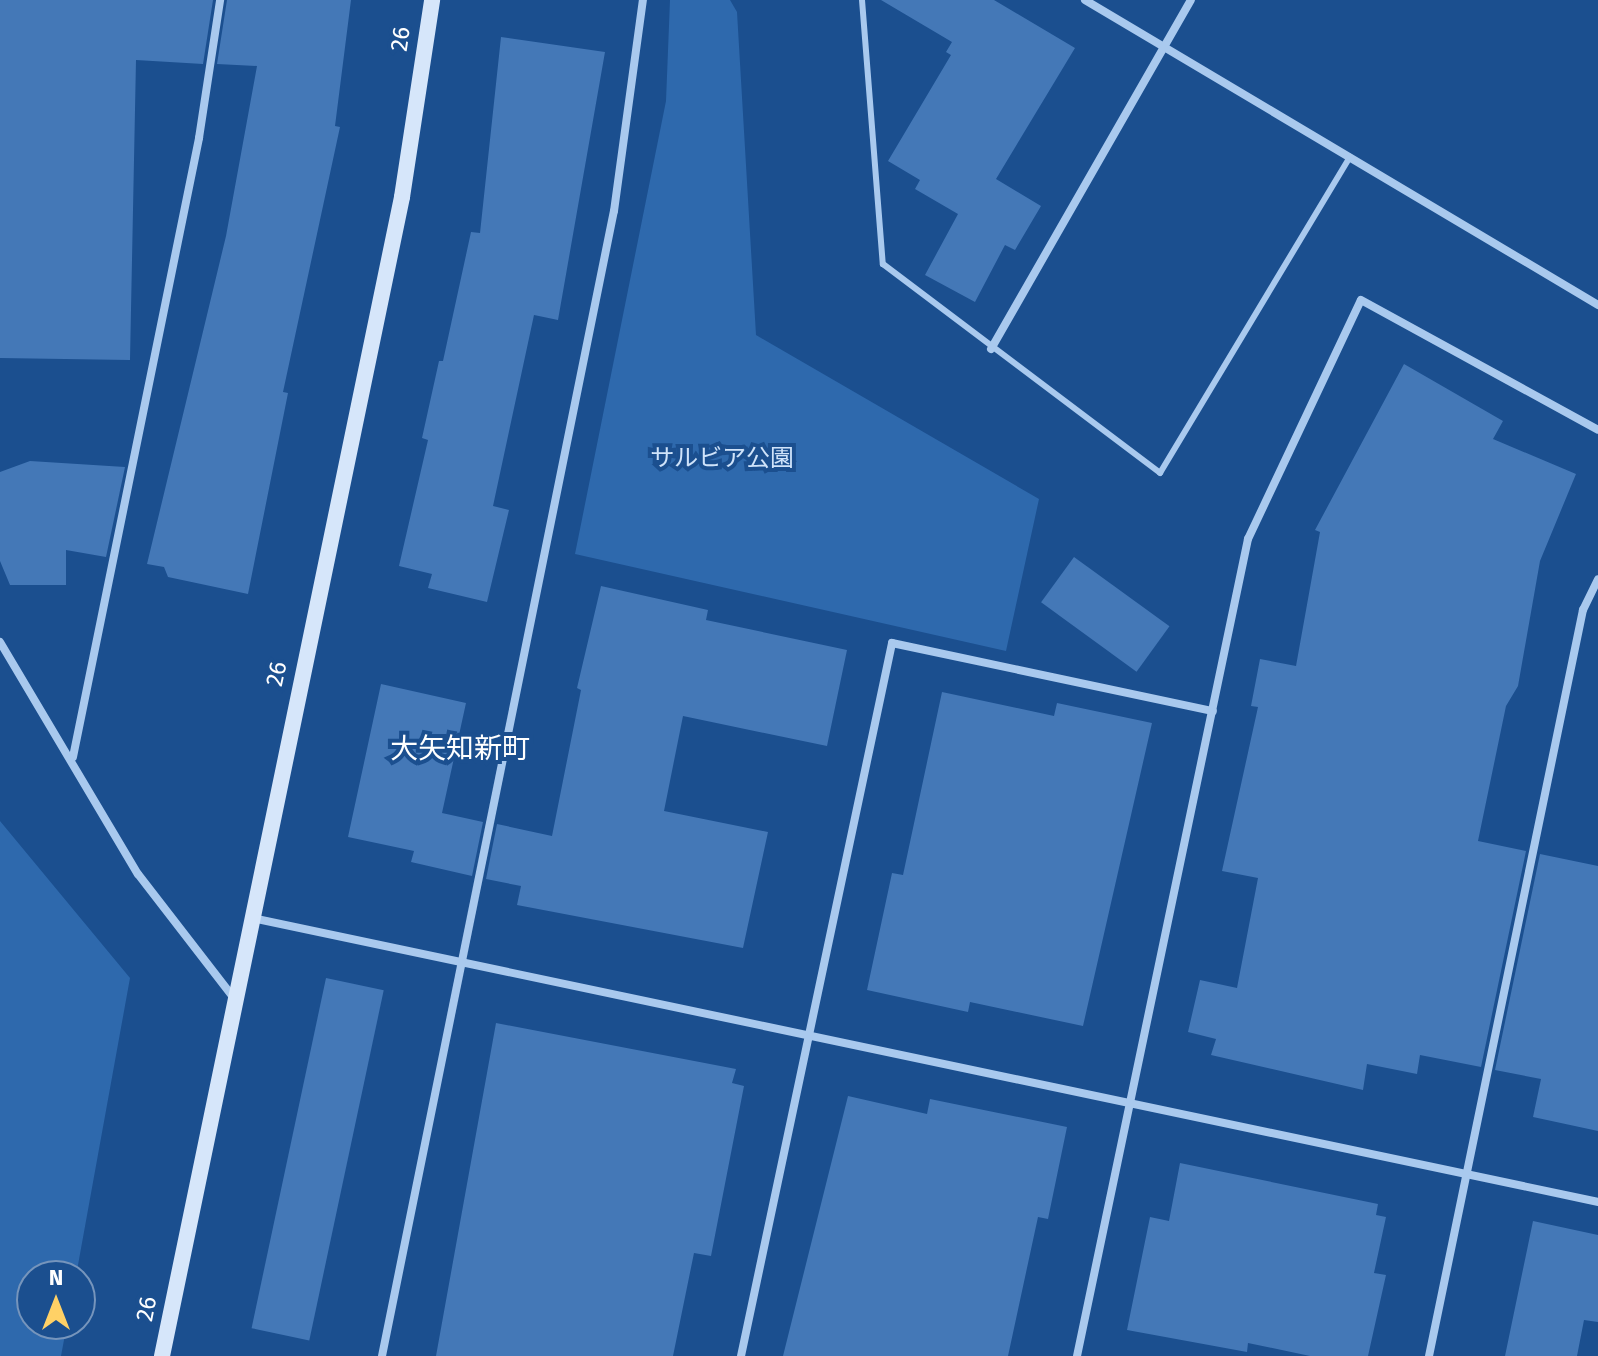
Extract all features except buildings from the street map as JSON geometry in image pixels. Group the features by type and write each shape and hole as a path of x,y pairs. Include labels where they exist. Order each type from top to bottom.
{"street":[{"path":"73,757 199,138 220,0"},
{"name":"26","path":"162,1356 250,918 402,197 432,0"},
{"path":"382,1356 614,211 643,0"},
{"path":"1085,0 1598,305"},
{"path":"991,349 1191,0"},
{"path":"1077,1356 1248,539 1361,300 1598,430"},
{"path":"1429,1356 1583,610 1598,579"},
{"path":"0,642 73,757 138,874 234,999"},
{"path":"741,1356 892,643 1213,711"},
{"path":"250,918 1129,1107 1598,1202"}],"lane":[{"path":"862,0 883,264 991,349 1160,473 1350,157"}],"green space":[{"name":"サルビア公園","path":"670,0 730,0 737,12 756,335 1039,499 1006,651 575,554 666,101"},
{"path":"0,821 130,978 79,1260 16,1260 16,1340 64,1340 61,1356 0,1356"}],"district":[{"name":"大矢知新町","path":"460,749"}]}
